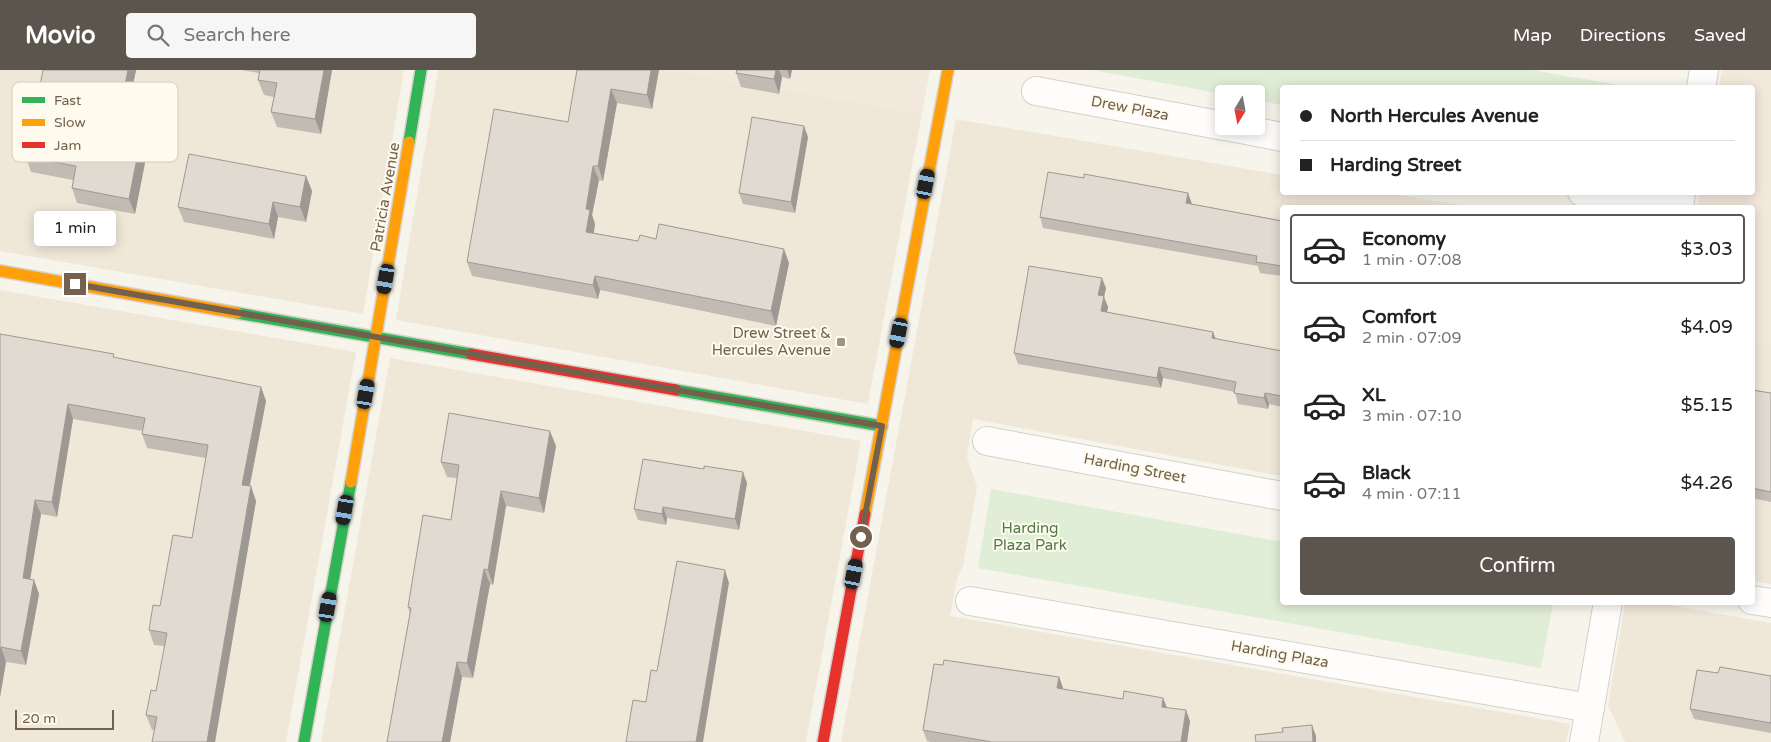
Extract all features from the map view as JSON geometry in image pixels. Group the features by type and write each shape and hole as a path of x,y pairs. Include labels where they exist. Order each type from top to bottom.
{"street":[{"name":"Patricia Avenue","path":"304,742 421,70"},
{"path":"823,742 948,70"},
{"path":"1702,85 1704,70"},
{"name":"Drew Plaza","path":"1036,91 1215,124"},
{"name":"Drew Plaza","path":"1265,134 1280,137"},
{"path":"1597,195 1648,205"},
{"path":"0,270 882,426"},
{"name":"Harding Street","path":"987,441 1280,496"},
{"path":"1755,600 1771,603"},
{"name":"Harding Plaza","path":"970,601 1590,708"},
{"path":"1584,742 1607,605"},
{"path":"1590,708 1606,742"}],"shaded area":[{"path":"0,70 404,70 363,314 0,251"},
{"path":"438,70 668,70 922,113 868,404 396,320"},
{"path":"668,70 930,70 922,113"},
{"path":"1722,70 1771,70 1771,344 1755,341 1755,205 1697,205 1700,195 1755,195 1755,85 1719,85"},
{"path":"956,119 1280,175 1280,195 1399,195 1461,205 1280,205 1280,476 973,419 967,457 977,487 963,566 957,579 950,616 1570,724 1566,742 841,742"},
{"path":"0,290 356,352 286,742 0,742"},
{"path":"1755,341 1771,344 1771,584 1755,581"},
{"path":"390,358 861,441 806,742 321,742"},
{"path":"1625,605 1669,605 1771,623 1771,742 1625,742 1608,705"}],"green space":[{"path":"1092,70 1532,70 1618,85 1280,85 1280,105 1265,102 1265,85 1215,85 1215,92"},
{"name":"Harding Plaza Park","path":"991,489 1280,542 1280,605 1553,605 1541,668 978,568"}],"building":[{"path":"43,70 128,70 125,82 41,82"},
{"path":"260,70 324,70 315,119 271,112 277,83 258,80"},
{"path":"577,70 651,70 647,95 611,89 598,166 593,166 586,209 590,210 586,232 638,241 640,235 656,239 659,224 784,249 771,311 595,276 593,285 467,262 494,109 568,122"},
{"path":"737,70 776,70 774,79 736,73"},
{"path":"752,117 804,126 791,202 739,193"},
{"path":"189,154 306,176 300,207 273,202 269,224 178,207"},
{"path":"54,162 136,162 129,199 72,188 76,166"},
{"path":"1048,172 1084,178 1084,174 1188,193 1186,203 1280,221 1280,266 1256,262 1257,256 1040,217"},
{"path":"1029,266 1102,278 1098,295 1104,296 1101,311 1213,332 1212,338 1280,351 1280,396 1265,393 1264,398 1234,393 1236,382 1159,367 1157,378 1014,353"},
{"path":"0,334 114,354 113,357 261,387 242,485 251,486 207,742 152,742 157,717 146,715 151,690 156,691 167,633 149,630 153,605 160,606 173,535 192,538 208,445 142,434 145,418 68,404 52,502 35,500 23,578 34,580 21,651 1,647 0,654"},
{"path":"1755,390 1771,393 1771,492 1755,489"},
{"path":"449,413 550,431 539,498 501,491 488,570 484,569 467,663 457,662 442,742 387,742 411,608 408,607 423,515 451,520 459,465 441,462"},
{"path":"643,459 704,469 704,466 743,472 735,519 663,507 662,514 634,509"},
{"path":"677,561 725,570 696,742 626,742 633,700 646,702 651,670 657,671"},
{"path":"944,660 1059,677 1057,688 1123,699 1124,691 1163,698 1162,707 1186,710 1181,742 992,742 923,730 934,664 943,665"},
{"path":"1720,667 1771,676 1771,723 1690,709 1697,670 1718,673"},
{"path":"1312,725 1313,742 1256,742 1255,735 1283,732 1282,728"}],"traffic: fast":[{"path":"409,142 421,70"},
{"path":"237,313 471,354"},
{"path":"676,390 882,426"},
{"path":"304,742 351,482"}],"traffic: slow":[{"path":"865,514 948,70"},
{"path":"351,482 409,142"},
{"path":"0,271 237,313"}],"traffic: jam":[{"path":"471,354 676,390"},
{"path":"823,742 865,514"}],"place":[{"name":"Drew Street & Hercules Avenue","path":"841,342"}],"route":[{"path":"75,284 882,426 861,537"}]}
